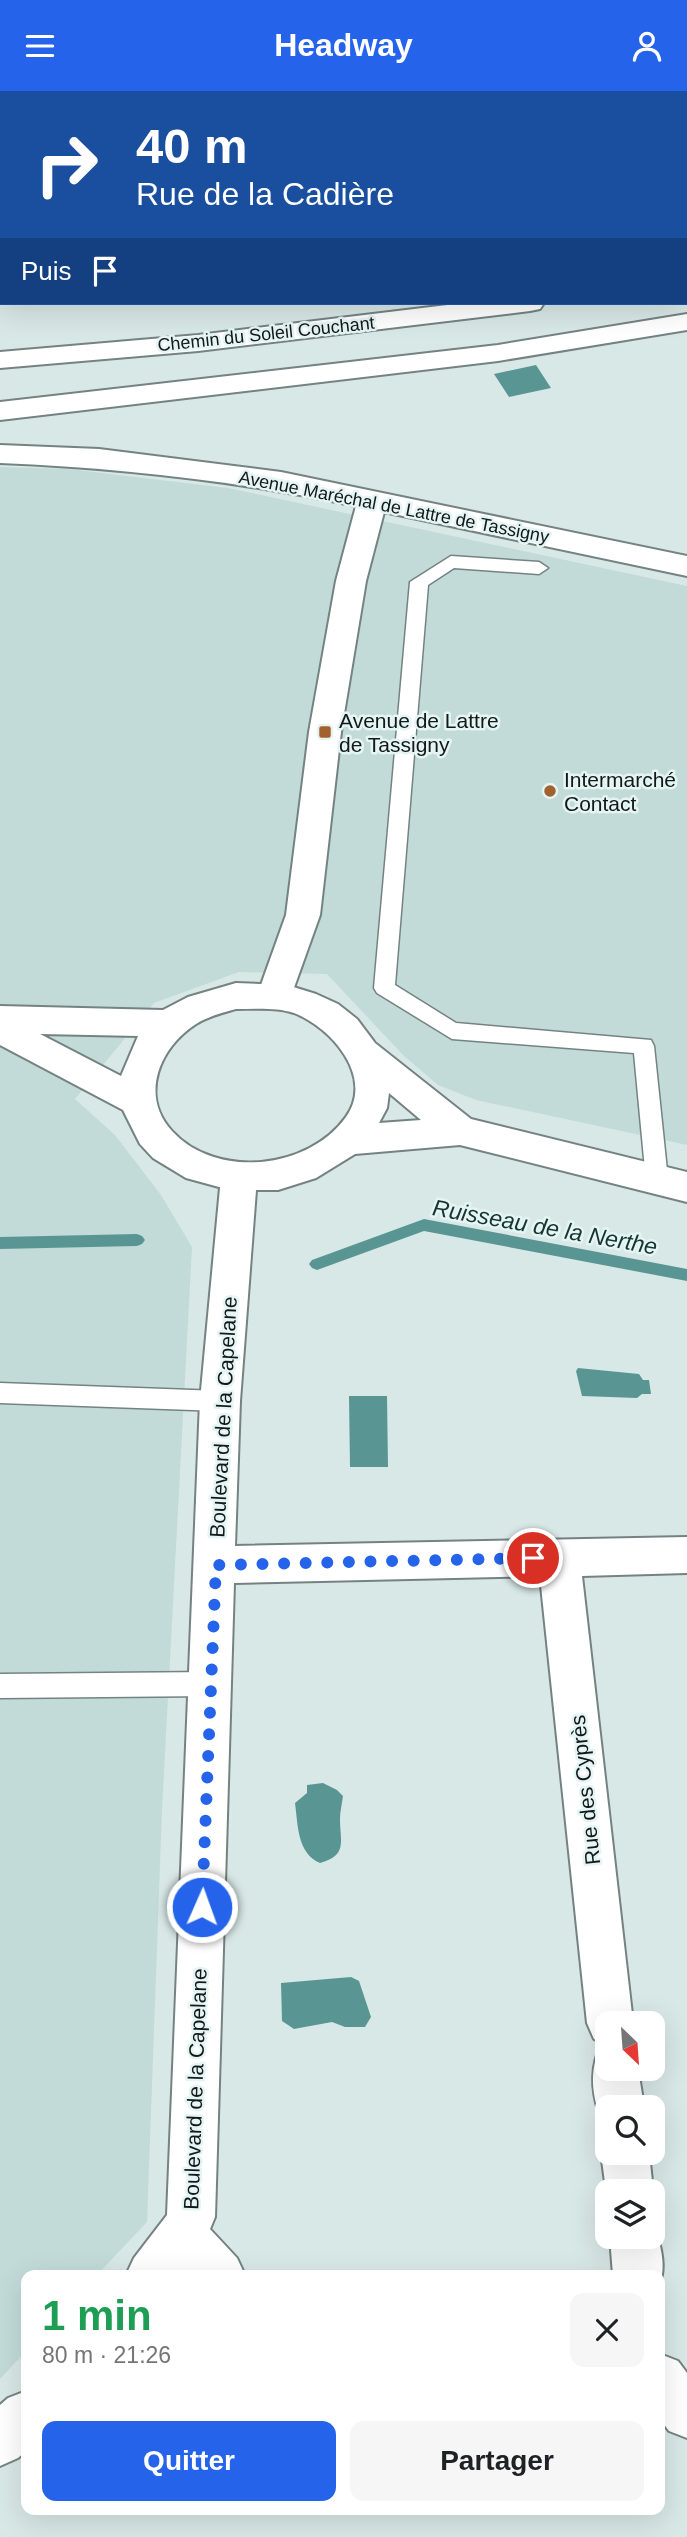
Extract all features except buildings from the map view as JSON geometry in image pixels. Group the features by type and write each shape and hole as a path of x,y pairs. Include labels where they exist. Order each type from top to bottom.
{"street":[{"name":"Chemin du Soleil Couchant","path":"0,360 198,343 513,305"},
{"path":"0,411 498,353 687,322"},
{"name":"Avenue Maréchal de Lattre de Tassigny","path":"0,454 99,458 281,481 687,566"},
{"path":"274,996 303,915 326,731 351,581 372,500"},
{"path":"366,1054 372,1083 369,1103 366,1113 348,1140 318,1162 281,1175 239,1177 202,1169 171,1153 148,1129 138,1101 138,1073 149,1047 169,1024 200,1006 236,996 274,996 304,1002 330,1015 351,1033 366,1054 460,1131"},
{"path":"0,1019 169,1024"},
{"path":"0,1029 138,1101"},
{"path":"348,1140 460,1131 672,1184"},
{"name":"Boulevard de la Capelane","path":"156,2270 183,2235 191,2217 220,1401 239,1177"},
{"path":"216,1565 687,1555"},
{"name":"Rue des Cyprès","path":"559,1558 610,2011"},
{"path":"183,2235 215,2270"},
{"path":"635,2249 637,2270"},
{"path":"665,2385 687,2413"},
{"path":"0,2440 21,2421"}],"lane":[{"path":"539,568 451,562 419,582 384,988 452,1031 644,1046 672,1184"},
{"path":"0,1393 220,1401"},
{"path":"0,1686 210,1685"}],"shaded area":[{"path":"0,467 68,469 228,488 687,586 687,1145 476,1100 438,1085 403,1055 327,974 239,972 154,1003 75,1099 115,1135 161,1195 192,1247 162,1810 147,2222 102,2270 21,2270 21,2356 0,2379"}],"water":[{"path":"536,365 551,388 509,397 494,374"},
{"path":"578,1368 639,1374 643,1380 649,1380 651,1394 642,1394 637,1398 582,1396 576,1371"},
{"path":"349,1396 387,1396 388,1467 350,1467"},
{"path":"323,1783 343,1796 339,1852 320,1863 307,1853 303,1845 295,1803 307,1793 307,1785"},
{"path":"351,1977 359,1981 371,2017 365,2027 345,2027 332,2022 294,2029 282,2021 281,1983"}],"waterway":[{"name":"Ruisseau de la Nerthe","path":"317,1264 424,1225 687,1275"},
{"name":"Ruisseau de la Nerthe","path":"0,1243 137,1240"}],"place":[{"name":"Avenue de Lattre de Tassigny","path":"325,732"},
{"name":"Intermarché Contact","path":"550,791"}],"route":[{"path":"202,1907 216,1565 533,1558"}]}
